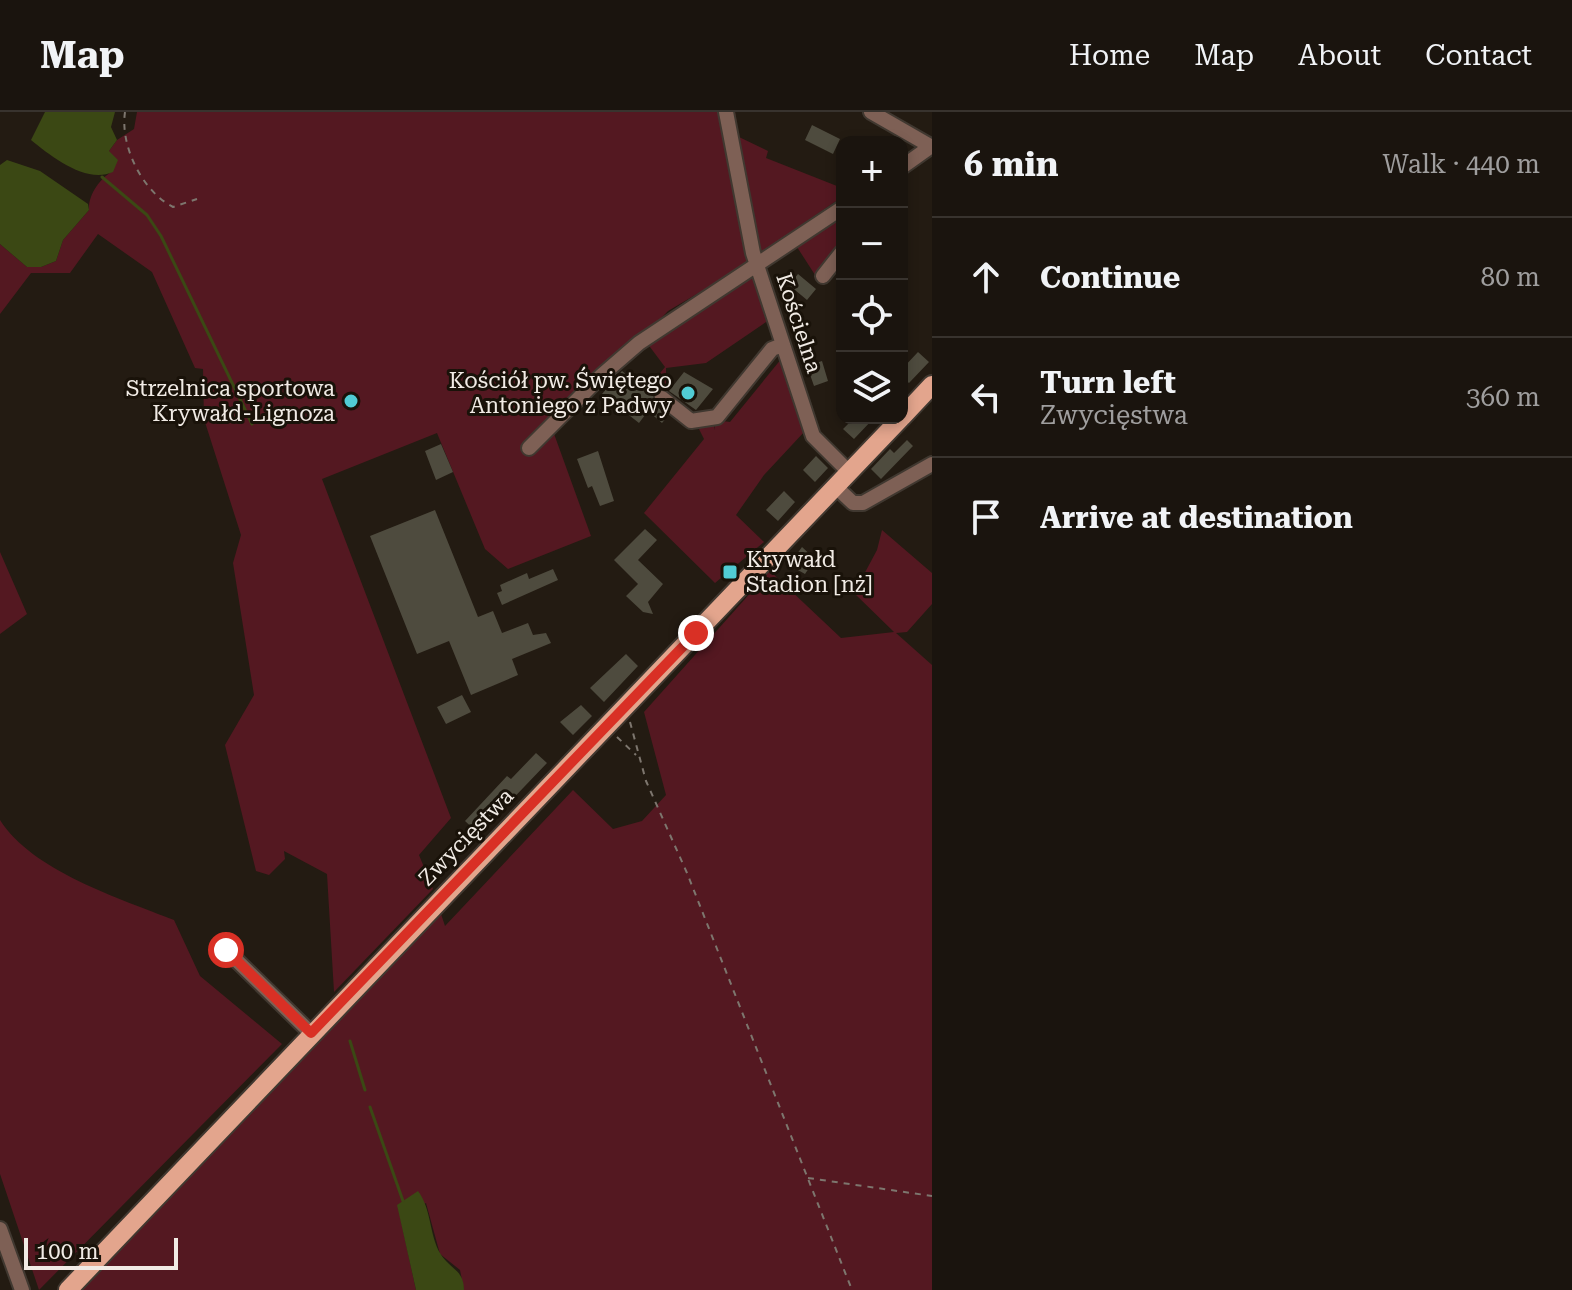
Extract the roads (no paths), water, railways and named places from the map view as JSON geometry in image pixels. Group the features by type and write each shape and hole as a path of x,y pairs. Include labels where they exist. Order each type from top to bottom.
{"main road":[{"name":"Zwycięstwa","path":"908,410 932,385"},
{"name":"Zwycięstwa","path":"68,1290 894,424"}],"street":[{"name":"Kościelna","path":"726,112 757,265 814,439 849,472"},
{"path":"871,112 931,147 908,163"},
{"name":"Kościelna","path":"757,265 836,212"},
{"path":"823,276 836,260"},
{"path":"529,448 602,375 639,343 757,265"},
{"path":"662,398 691,421 717,417 772,349 782,345"},
{"path":"835,486 859,504 932,464"},
{"path":"226,950 311,1033"},
{"path":"0,1229 22,1290"}],"waterway":[{"path":"102,177 147,215 161,236 252,424"},
{"path":"350,1041 365,1090"},
{"path":"370,1107 403,1201"}],"place":[{"name":"Kościół pw. Świętego Antoniego z Padwy","path":"688,393"},
{"name":"Strzelnica sportowa Krywałd-Lignoza","path":"351,401"},
{"name":"Krywałd Stadion [nż]","path":"730,572"}]}
